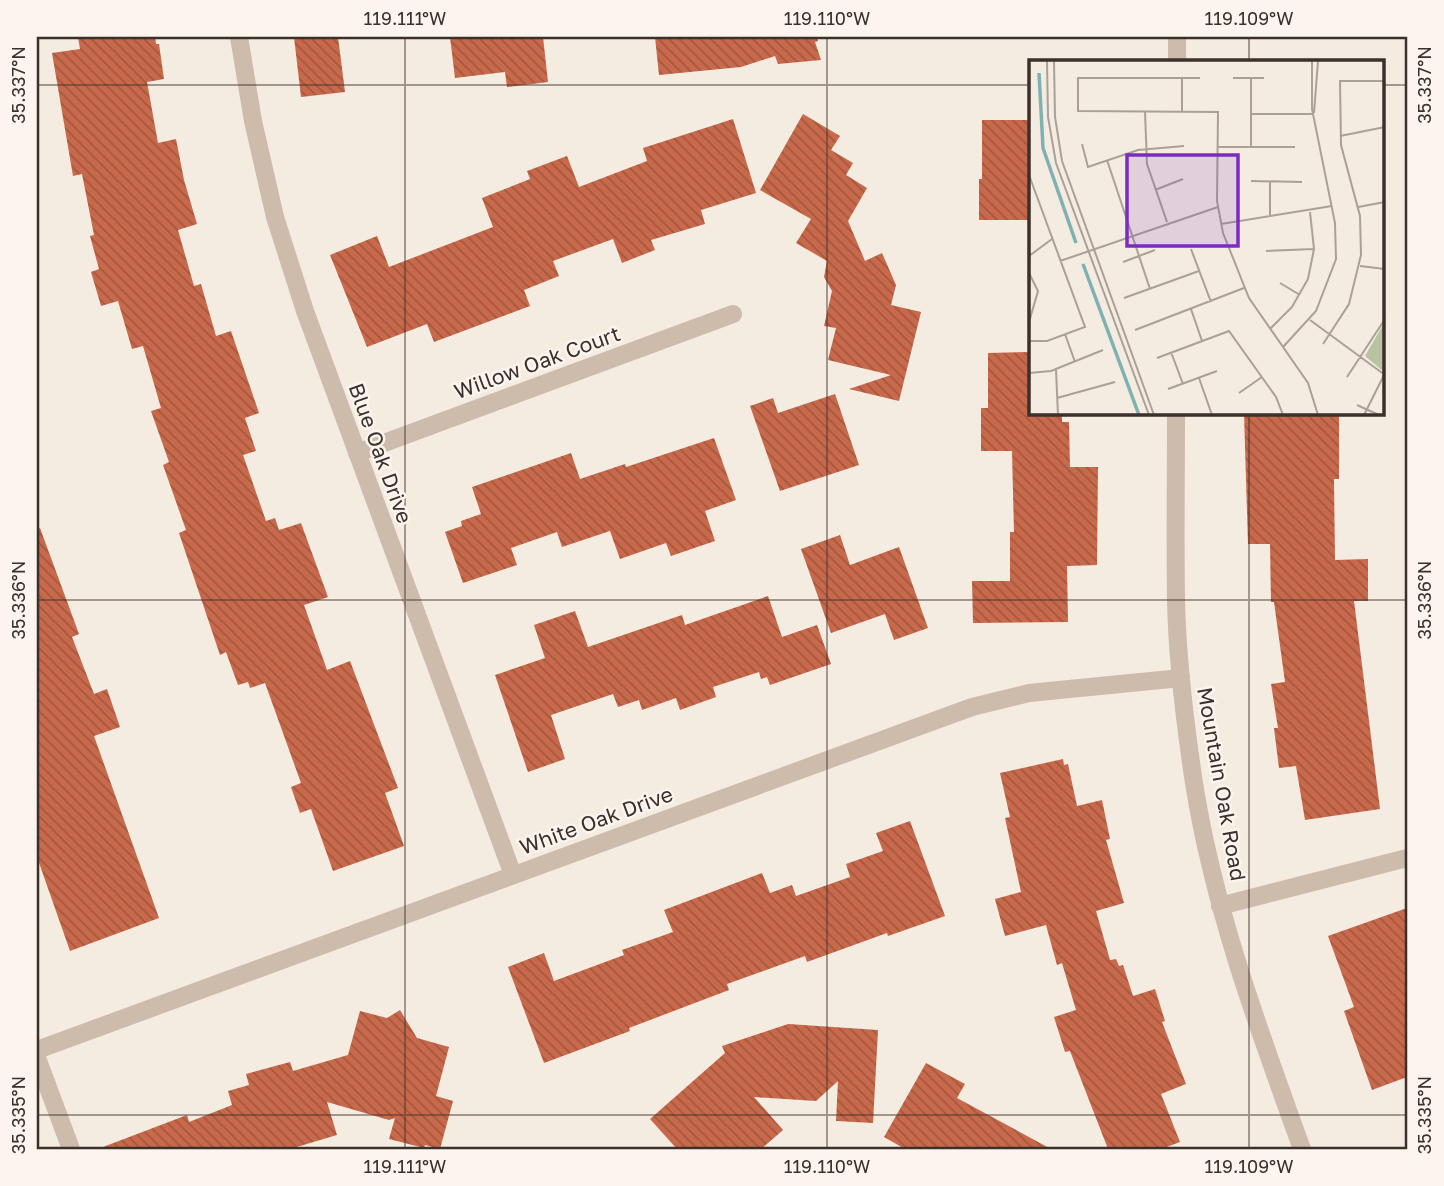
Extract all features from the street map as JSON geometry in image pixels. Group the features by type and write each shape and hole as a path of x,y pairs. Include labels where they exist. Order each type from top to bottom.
{"street":[{"name":"Blue Oak Drive","path":"239,37 253,121 275,217 305,311 513,875"},
{"path":"1177,37 1177,60"},
{"name":"Willow Oak Court","path":"357,453 733,314"},
{"name":"Mountain Oak Road","path":"1176,415 1176,600 1181,678 1195,785 1220,906 1254,1018 1303,1149"},
{"name":"White Oak Drive","path":"37,1050 972,707 1029,693 1181,678"},
{"path":"1220,906 1407,858"},
{"path":"37,1058 71,1149"}],"building":[{"path":"78,37 155,37 156,44 159,44 164,79 147,82 158,143 176,139 197,224 178,230 194,286 201,284 216,336 231,331 259,413 245,418 256,451 243,455 266,521 275,518 279,530 301,523 328,597 304,605 327,670 350,661 398,788 385,793 404,846 333,871 311,809 300,813 291,787 301,783 265,683 250,688 248,682 238,685 226,652 220,655 179,533 186,530 163,465 169,462 151,411 161,408 143,346 132,349 118,301 101,306 91,272 99,269 90,236 94,235 82,174 73,176 52,53 80,49"},
{"path":"294,37 338,37 345,92 301,97"},
{"path":"450,37 543,37 548,82 507,87 505,72 455,78"},
{"path":"655,37 817,37 818,41 815,42 821,60 778,64 775,56 741,67 659,75"},
{"path":"803,114 840,136 831,150 853,163 846,175 867,188 848,221 865,261 882,253 896,285 891,305 921,312 899,401 849,389 891,375 828,360 836,328 824,326 832,291 824,277 827,261 796,243 811,219 760,190"},
{"path":"733,119 756,193 701,210 705,224 651,240 655,250 622,263 613,239 553,261 559,276 524,290 530,306 434,342 427,324 367,347 330,255 377,236 389,267 493,227 482,198 530,179 527,171 567,156 579,187 647,161 643,148"},
{"path":"982,120 1029,120 1029,220 979,220 979,179 982,179"},
{"path":"1029,352 1029,415 1062,415 1062,422 1069,422 1070,467 1098,467 1097,565 1067,566 1068,622 973,623 972,581 1010,581 1010,532 1014,532 1012,451 981,451 981,408 988,408 988,353"},
{"path":"835,394 859,465 780,491 750,406 773,398 778,413"},
{"path":"1244,415 1339,415 1339,479 1334,479 1335,560 1368,559 1368,601 1354,601 1380,809 1305,820 1296,766 1279,768 1274,728 1278,728 1271,684 1285,682 1274,602 1271,602 1270,544 1248,544"},
{"path":"714,438 736,500 705,511 715,541 671,556 666,543 620,559 610,531 562,547 557,532 511,548 517,565 463,583 445,532 462,526 461,521 481,514 472,487 571,453 580,479"},
{"path":"40,528 79,634 72,637 94,694 107,689 120,727 94,736 159,918 70,951 37,857 37,529"},
{"path":"840,535 850,565 899,547 928,628 894,640 885,614 831,633 801,549"},
{"path":"768,596 782,637 817,625 831,664 770,685 767,677 761,679 759,672 713,687 716,697 680,710 676,698 642,710 639,700 618,707 613,694 551,715 565,759 528,772 495,675 545,658 534,625 575,611 588,647 682,615 685,625"},
{"path":"1063,759 1064,765 1068,764 1077,806 1102,800 1110,839 1106,840 1124,903 1096,911 1110,960 1116,959 1119,966 1123,965 1133,996 1155,989 1165,1021 1162,1022 1186,1084 1161,1094 1180,1142 1161,1149 1108,1149 1070,1051 1065,1052 1054,1017 1076,1010 1062,963 1057,965 1046,925 1005,936 995,899 1021,892 1005,818 1010,817 1000,773"},
{"path":"910,821 945,916 888,936 887,933 807,962 805,956 727,984 729,990 544,1063 508,967 544,953 554,981 624,955 622,950 673,932 664,910 762,873 770,893 792,885 796,896 850,877 846,864 883,851 876,833"},
{"path":"1407,908 1407,1077 1372,1090 1344,1011 1354,1007 1328,936"},
{"path":"400,1010 417,1038 449,1047 436,1096 453,1101 440,1149 389,1139 395,1118 389,1120 327,1102 337,1135 290,1149 103,1149 187,1115 189,1122 232,1105 228,1091 249,1085 246,1074 290,1062 293,1071 348,1055 360,1011 387,1018"},
{"path":"788,1024 878,1030 873,1123 836,1121 838,1081 816,1101 754,1097 783,1130 761,1149 677,1149 650,1119 725,1053 722,1046"},
{"path":"926,1063 965,1084 957,1098 1051,1149 905,1149 884,1137"}]}
